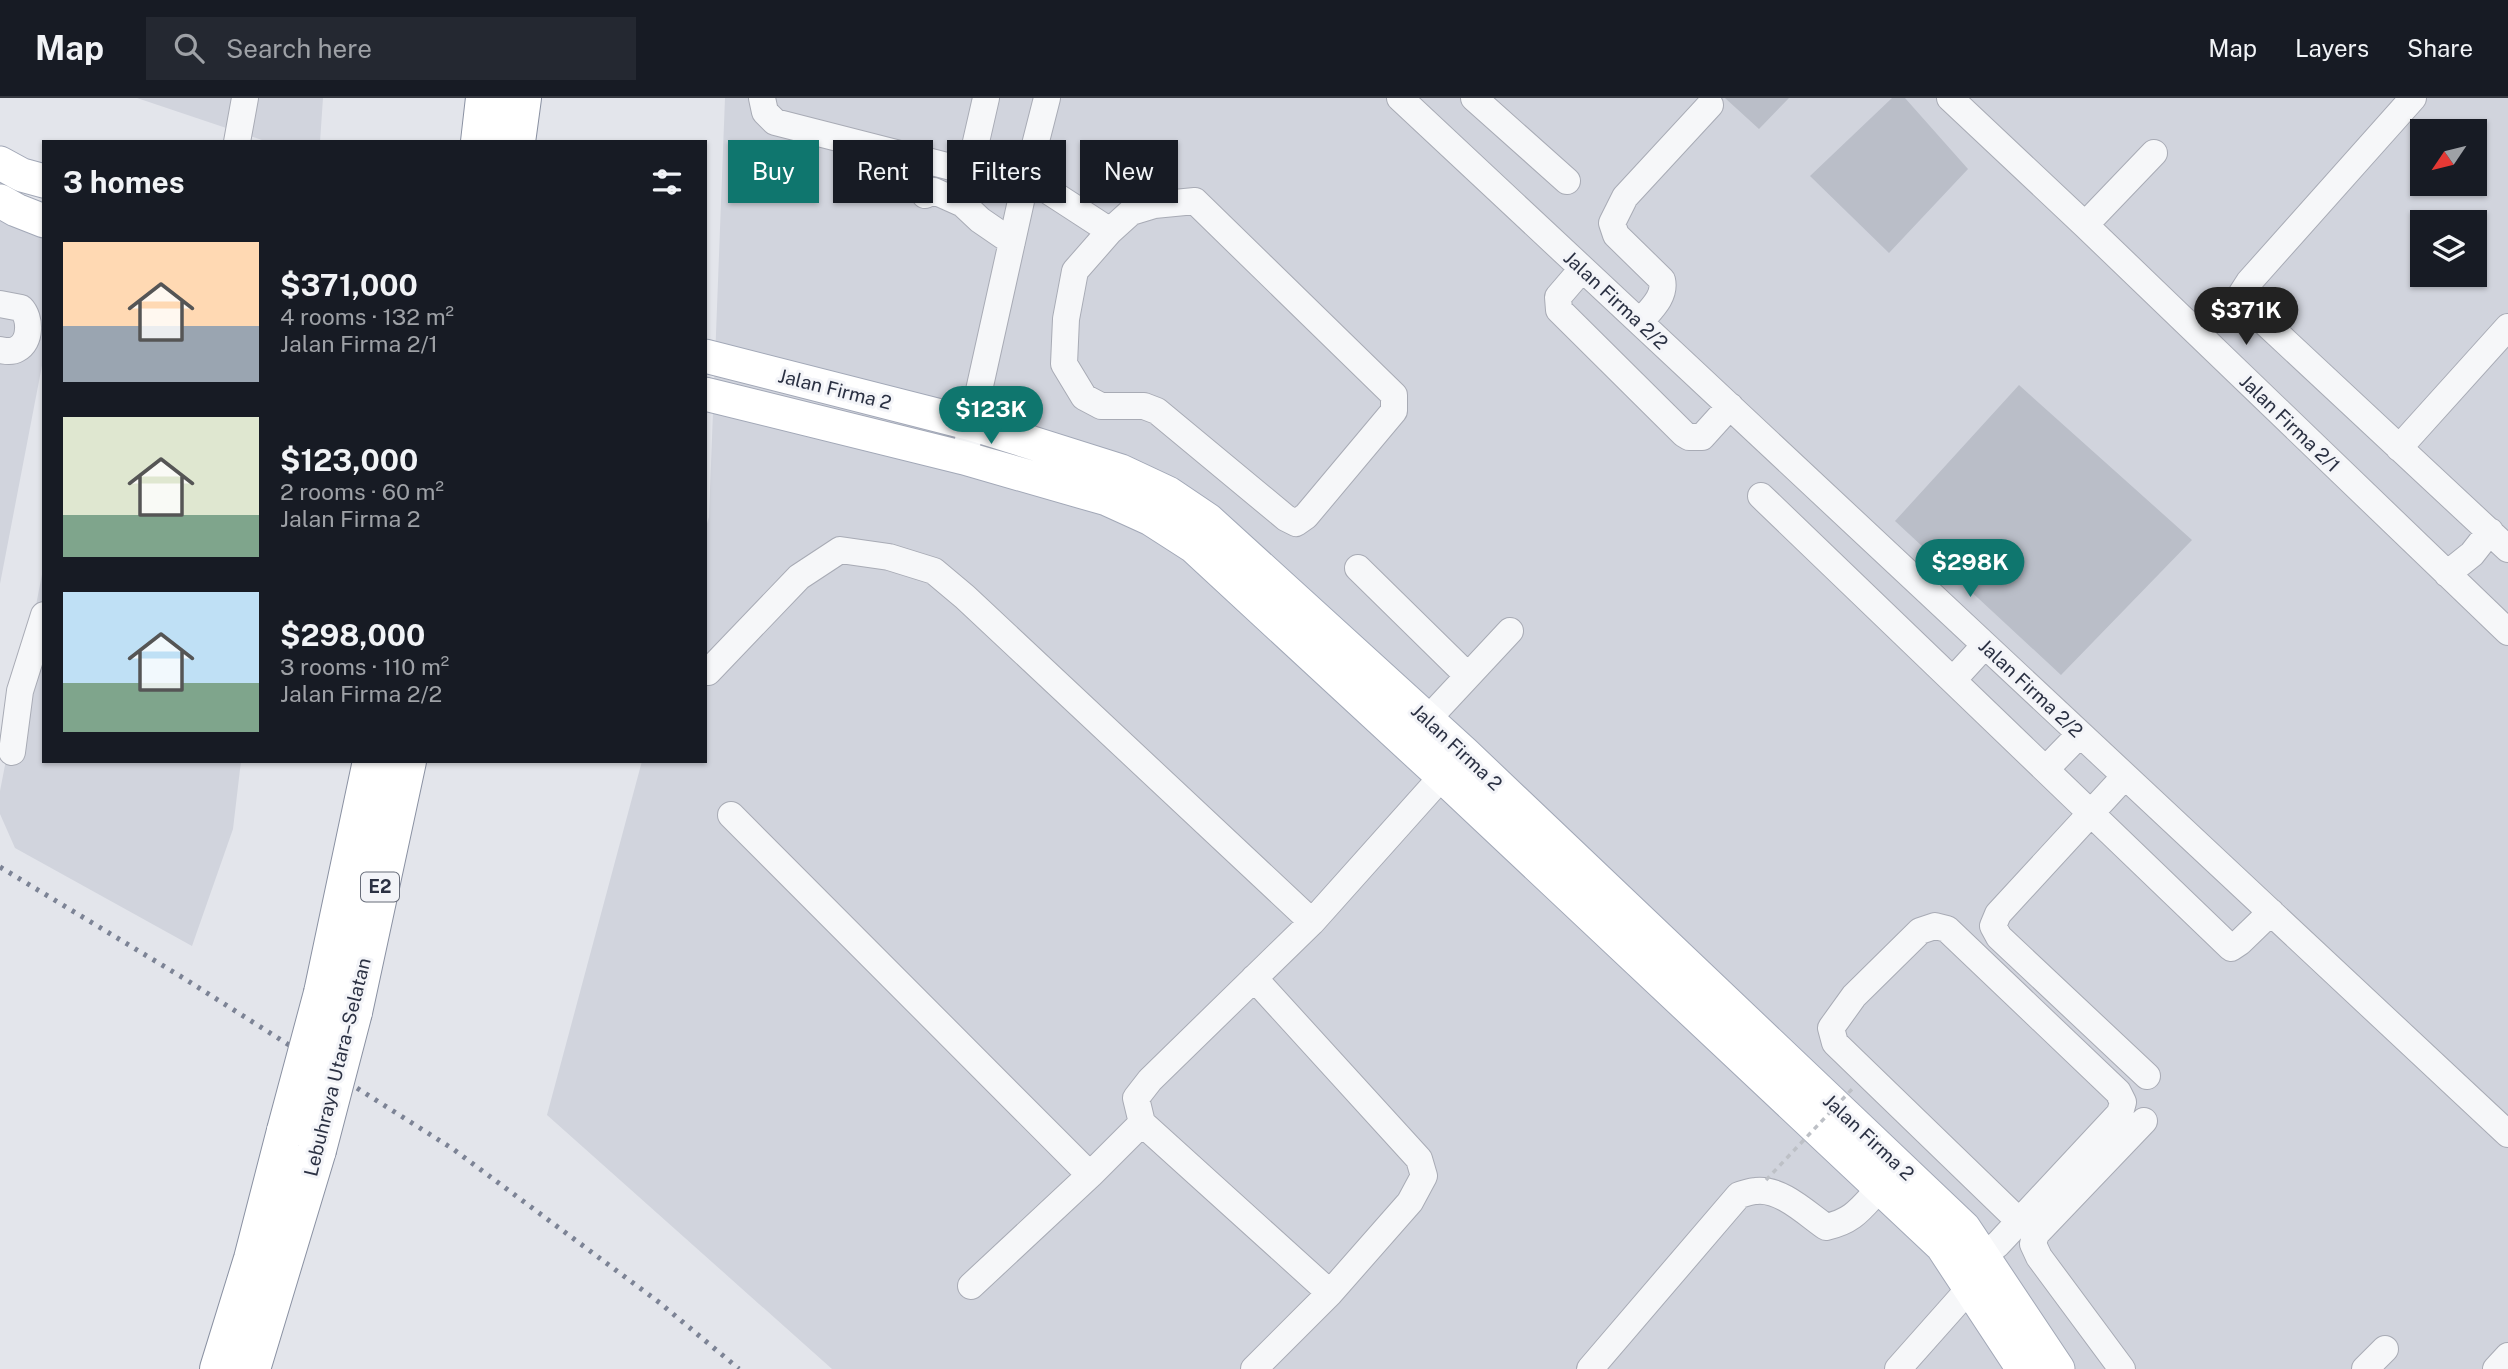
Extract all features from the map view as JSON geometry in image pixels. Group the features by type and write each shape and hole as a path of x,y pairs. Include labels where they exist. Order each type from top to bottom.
{"highway":[{"path":"480,140 485,98"},
{"path":"516,140 522,98"},
{"name":"Lebuhraya Utara–Selatan","path":"338,1002 372,763"},
{"name":"Lebuhraya Utara–Selatan","path":"251,1369 302,1140 338,1002 406,763"},
{"name":"Lebuhraya Utara–Selatan","path":"219,1369 253,1259 302,1140"}],"main road":[{"path":"0,163 22,175 42,180"},
{"name":"Jalan Firma 2","path":"707,357 972,424 1121,471 1168,493 1208,520 1427,720 1453,765 1942,1247 2023,1369"},
{"name":"Jalan Firma 2","path":"707,394 964,458 1107,499 1151,519 1193,546 1453,765 1965,1228 2058,1369"}],"street":[{"path":"237,140 245,98"},
{"path":"762,98 765,112 775,122 954,168 968,167 986,98"},
{"path":"1036,140 1047,98"},
{"name":"Jalan Firma 2/2","path":"1400,98 2508,1134"},
{"path":"1474,98 1567,181"},
{"name":"Jalan Firma 2/1","path":"1950,98 2508,632"},
{"path":"2413,98 2249,282 2240,296 2399,449 2499,540 2472,554 2447,574"},
{"path":"1640,322 1660,297 1664,286 1662,280 1616,235 1612,223 1625,197 1710,105"},
{"path":"2085,225 2154,153"},
{"path":"933,191 962,204 1012,242"},
{"path":"1195,201 1394,396 1394,411 1306,516 1296,523 1286,519 1157,411 1144,406 1101,406 1084,397 1064,364 1066,319 1075,271 1111,231 1132,212 1154,205 1195,201"},
{"path":"1066,202 1111,231"},
{"path":"964,458 1021,203"},
{"path":"1582,269 1558,297 1559,310 1684,434 1689,437 1702,437 1730,406"},
{"path":"0,304 21,308 28,318 28,324 24,343 20,348 0,350"},
{"path":"2399,449 2508,327"},
{"path":"1760,496 2231,948 2271,912"},
{"path":"708,672 800,577 840,550 889,557 934,571 1312,922"},
{"path":"1358,568 1468,676"},
{"path":"12,752 20,691 42,621"},
{"path":"1427,720 1510,631"},
{"path":"1953,680 1985,645"},
{"path":"2046,769 2080,734"},
{"path":"1330,1293 1142,1123 1136,1098 1312,922 1453,765"},
{"path":"2125,776 1998,914 1993,926 1999,937 2147,1076"},
{"path":"731,815 1090,1175"},
{"path":"1983,1256 1997,1244 2120,1113 2123,1102 2118,1092 1947,929 1935,926 1920,931 1854,996 1831,1028 1835,1043 2018,1220"},
{"path":"1254,978 1419,1159 1424,1176 1410,1202 1330,1293 1254,1369"},
{"path":"2122,1369 2039,1257 2033,1244 2036,1234 2144,1121"},
{"path":"971,1286 1142,1123"},
{"path":"1590,1369 1739,1195 1756,1191 1768,1192 1785,1199 1826,1227 1844,1223 1880,1188"},
{"path":"1898,1369 1969,1289"},
{"path":"2365,1369 2385,1349"},
{"path":"2496,1369 2508,1356"}],"path":[{"path":"1766,1180 1854,1087"}],"shaded area":[{"path":"137,98 323,98 320,140 262,140"},
{"path":"725,98 2508,98 2508,1369 832,1369 547,1115 641,763 707,763 707,524"},
{"path":"0,213 42,236 42,365 0,584"},
{"path":"42,574 42,763 241,763 233,829 192,946 15,848 0,814 0,791"}],"building":[{"path":"1725,98 1789,98 1759,129"},
{"path":"1892,98 1905,98 1968,169 1889,253 1810,176"},
{"path":"2019,385 2192,540 2061,675 1895,521"}],"railway":[{"path":"0,867 185,979 453,1149 660,1303 739,1369"}]}
